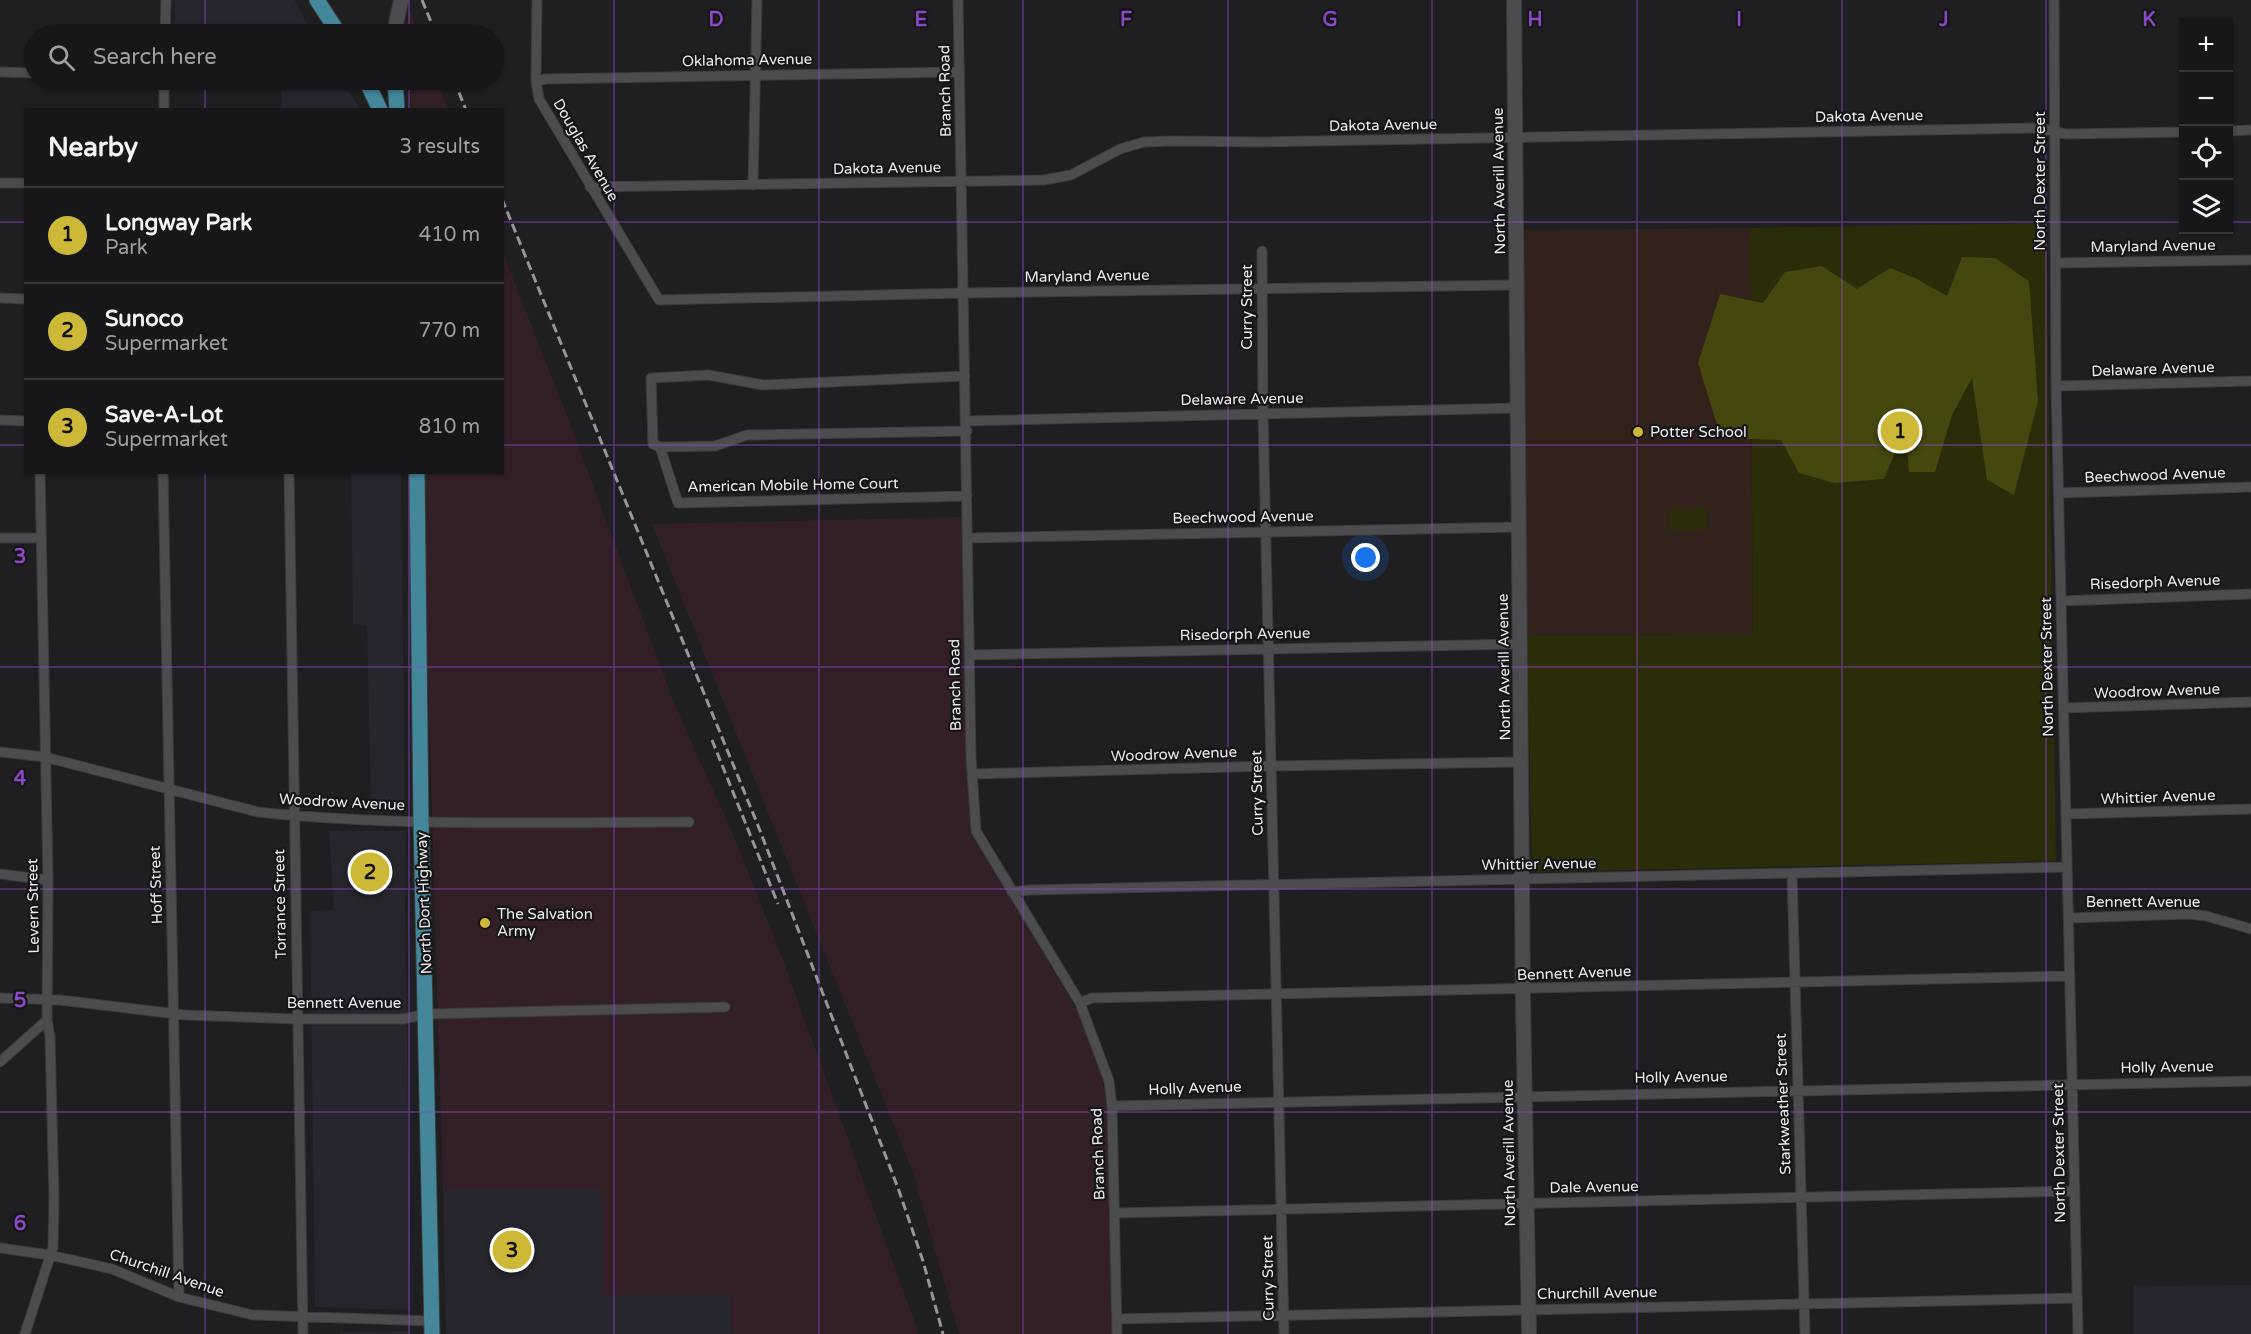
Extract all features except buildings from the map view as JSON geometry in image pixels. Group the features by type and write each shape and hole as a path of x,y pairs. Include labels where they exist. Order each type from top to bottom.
{"main road":[{"path":"317,0 333,24"},
{"path":"371,90 379,108"},
{"path":"396,90 397,108"},
{"name":"North Dort Highway","path":"417,474 421,822 427,1014 432,1328"}],"street":[{"path":"165,0 165,24"},
{"path":"396,24 401,0"},
{"name":"Douglas Avenue","path":"537,0 536,81 539,99 659,300"},
{"path":"753,185 757,0"},
{"name":"Branch Road","path":"958,0 972,774 976,831 1080,1002 1092,1029 1109,1081 1112,1106 1117,1334"},
{"name":"North Averill Avenue","path":"1514,0 1523,989 1529,1334"},
{"name":"North Dexter Street","path":"2054,0 2056,386 2078,1334"},
{"path":"0,72 24,73"},
{"name":"Oklahoma Avenue","path":"536,81 959,72"},
{"path":"164,90 164,108"},
{"name":"Dakota Avenue","path":"590,186 1044,180 1071,175 1120,149 1144,142 2039,128 2066,134 2179,132"},
{"path":"2233,131 2251,130"},
{"path":"0,183 24,183"},
{"name":"Curry Street","path":"1262,251 1263,414 1284,1334"},
{"name":"Maryland Avenue","path":"2056,263 2251,260"},
{"name":"Maryland Avenue","path":"659,300 964,292 1516,285"},
{"path":"0,298 24,298"},
{"name":"American Mobile Home Court","path":"965,376 763,385 708,375 651,378 653,444 660,447 678,503 967,496"},
{"name":"Delaware Avenue","path":"2056,386 2251,381"},
{"name":"Delaware Avenue","path":"967,426 1263,414 1518,408"},
{"path":"0,420 24,421"},
{"path":"660,447 715,446 747,435 967,426"},
{"name":"Levern Street","path":"25,1334 53,1247 54,1198 50,1037 47,1020 49,1000 48,880 40,474"},
{"name":"Hoff Street","path":"163,474 179,1297"},
{"name":"Torrance Street","path":"289,474 303,1334"},
{"name":"Beechwood Avenue","path":"2059,493 2251,487"},
{"name":"Beechwood Avenue","path":"968,538 1519,527"},
{"path":"0,538 40,538"},
{"name":"Risedorph Avenue","path":"2061,600 2251,594"},
{"name":"Risedorph Avenue","path":"970,655 1520,644"},
{"name":"Woodrow Avenue","path":"2063,708 2251,702"},
{"name":"Woodrow Avenue","path":"0,752 45,757 258,812 294,816 338,820 421,822 689,822"},
{"name":"Woodrow Avenue","path":"972,774 1521,762"},
{"name":"Whittier Avenue","path":"2066,814 2251,809"},
{"name":"Whittier Avenue","path":"1012,892 2067,867"},
{"path":"0,874 48,880"},
{"name":"Starkweather Street","path":"1792,874 1805,1334"},
{"name":"Bennett Avenue","path":"2069,918 2188,914 2206,916 2251,929"},
{"name":"Bennett Avenue","path":"1080,1002 1092,998 2070,976"},
{"name":"Bennett Avenue","path":"0,998 49,1000 174,1014 297,1019 403,1019 427,1014 725,1007"},
{"path":"0,1062 47,1020"},
{"name":"Holly Avenue","path":"1112,1106 1798,1089 2251,1081"},
{"name":"Dale Avenue","path":"1115,1213 2074,1191"},
{"name":"Churchill Avenue","path":"0,1248 50,1255 112,1269 179,1297 253,1314 303,1315 432,1328"},
{"name":"Churchill Avenue","path":"1117,1319 2077,1298"}],"shaded area":[{"path":"175,0 294,0 307,24 175,24"},
{"path":"408,6 415,24 409,24"},
{"path":"282,90 348,90 359,108 281,108"},
{"path":"410,90 441,90 448,108 411,108"},
{"path":"2046,223 2056,861 1532,872 1527,636 1753,635 1750,228"},
{"name":"Potter School","path":"1750,228 1753,635 1527,636 1523,230"},
{"path":"504,256 569,421 674,703 734,837 781,955 919,1334 732,1334 730,1294 602,1295 601,1189 443,1189 422,474 504,474"},
{"path":"1962,257 1995,258 2029,281 2038,401 2014,495 1987,480 1972,378 1952,415 1935,472 1909,472 1906,426 1884,479 1834,483 1799,473 1781,440 1721,438 1698,363 1720,294 1763,303 1785,272 1822,266 1857,289 1890,268 1915,278 1947,296"},
{"path":"351,474 401,474 405,812 371,813 367,626 353,624"},
{"path":"1705,508 1705,530 1669,530 1669,509"},
{"path":"964,517 969,814 974,836 1078,1012 1097,1056 1107,1105 1113,1334 959,1334 913,1173 652,524"},
{"path":"329,831 406,831 411,1310 315,1307 310,911 334,910"},
{"path":"601,1188 602,1295 730,1294 732,1334 446,1334 443,1189"},
{"path":"2251,1285 2251,1334 2134,1334 2134,1286"},
{"path":"408,1331 408,1334 340,1334 340,1332"}],"railway":[{"path":"422,0 432,24"},
{"path":"458,90 465,108"},
{"path":"504,204 757,823 898,1188 923,1261 943,1334"},
{"path":"712,740 778,904"}],"place":[{"name":"Longway Park","path":"1900,431"},
{"name":"Potter School","path":"1638,432"},
{"name":"Sunoco","path":"370,872"},
{"name":"The Salvation Army","path":"485,923"},
{"name":"Save-A-Lot","path":"512,1250"}]}
